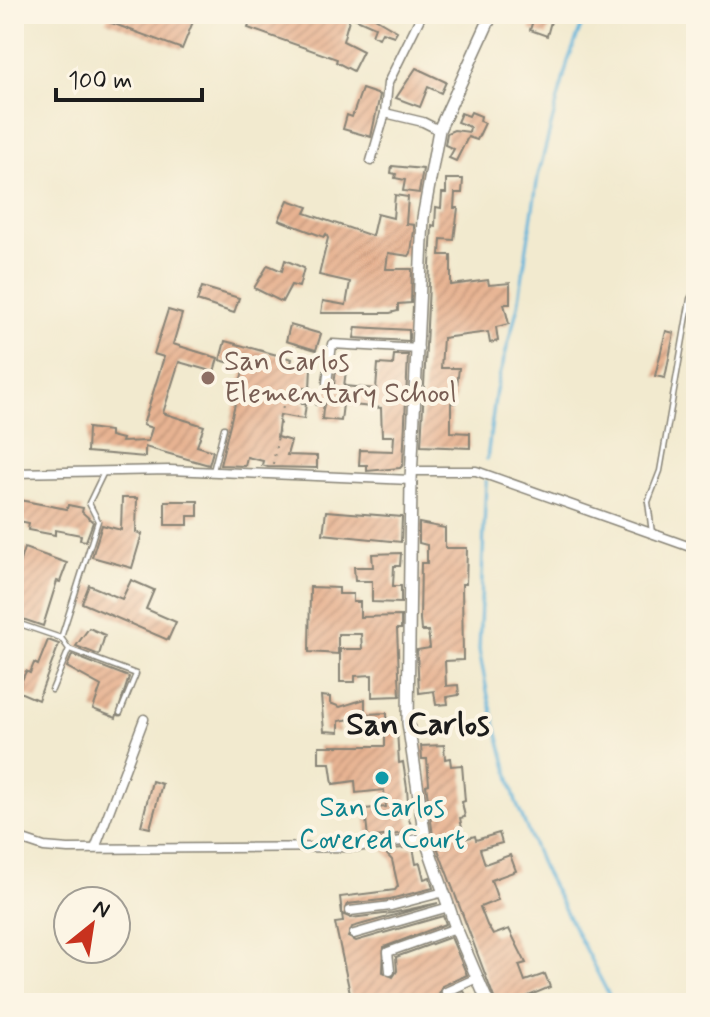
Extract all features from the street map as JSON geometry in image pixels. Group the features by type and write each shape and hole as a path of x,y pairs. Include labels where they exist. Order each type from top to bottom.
{"street":[{"path":"371,161 385,113 388,83 422,14"},
{"path":"488,1003 456,928 425,838 408,723 412,476 422,228 439,130 492,14"},
{"path":"385,113 423,122 439,130"},
{"path":"327,383 332,344 419,349"},
{"path":"14,473 213,471 412,476 476,471 696,549"},
{"path":"96,846 144,719"},
{"path":"14,837 44,847 356,847 425,838"},
{"path":"350,911 391,906 444,892"},
{"path":"354,934 449,907"},
{"path":"390,971 388,952 456,928"},
{"path":"446,992 477,978"}],"lane":[{"path":"652,533 648,502 660,471 690,299 696,288"},
{"path":"14,341 17,330"},
{"path":"213,471 224,428"},
{"path":"61,638 98,521 89,503 104,472"},
{"path":"14,622 61,638 69,649 136,674 120,713"},
{"path":"52,690 69,649"}],"path":[{"path":"271,474 284,400 322,406"}],"building":[{"path":"109,14 196,14 182,49 106,21"},
{"path":"253,14 368,14 397,31 394,36 382,32 379,38 372,35 375,27 350,16 343,41 363,51 353,71 336,62 337,59 248,28"},
{"path":"535,14 553,14 547,36 530,30"},
{"path":"416,68 446,82 441,93 428,87 420,107 396,98"},
{"path":"362,89 380,95 371,137 343,129 347,115 352,117"},
{"path":"471,112 481,116 480,121 485,123 477,140 468,137 456,161 449,158 454,149 445,145 447,133 454,130 469,132 470,127 457,122 461,113 469,116"},
{"path":"392,166 423,169 419,193 403,191 405,180 395,178 396,174 391,173"},
{"path":"446,179 463,179 462,193 455,193 454,208 458,208 454,240 441,239 440,255 451,255 451,285 488,280 489,285 510,283 510,304 504,304 509,324 496,327 498,341 490,343 488,332 443,338 441,368 459,368 455,403 451,403 451,432 470,433 470,448 421,446 432,225 435,226 436,207 441,208 442,193 446,193"},
{"path":"395,195 408,197 406,224 414,225 414,231 409,256 388,253 386,269 412,269 411,303 398,304 398,311 390,313 321,313 323,301 346,305 350,282 319,275 328,238 326,234 324,237 279,220 288,200 308,207 305,213 372,236 377,214 393,218"},
{"path":"285,260 304,268 299,287 291,285 282,302 254,288 268,265 282,271"},
{"path":"202,287 239,298 234,313 197,301"},
{"path":"168,310 182,314 173,344 218,358 214,372 179,362 163,413 204,426 197,446 213,451 209,465 145,447 145,457 87,452 88,428 110,431 110,436 122,439 121,442 148,441 152,428 143,425 164,357 154,354"},
{"path":"290,325 321,334 316,350 286,341"},
{"path":"356,327 409,330 409,341 354,338"},
{"path":"666,331 674,333 665,378 655,376"},
{"path":"225,341 292,359 291,364 311,367 310,389 304,388 304,419 280,415 277,437 291,441 287,455 317,456 317,468 268,467 262,465 263,461 247,457 245,466 220,465 244,367 220,360"},
{"path":"394,355 408,355 403,465 400,468 367,471 367,465 359,465 360,450 393,451 394,436 382,436 381,408 343,404 341,421 322,419 323,409 328,390 334,385 337,362 347,363 344,386 376,389 378,364 393,365"},
{"path":"122,498 137,498 136,532 142,534 132,568 92,557 102,525 121,530"},
{"path":"14,499 67,509 68,505 83,508 82,512 93,522 86,541 80,540 81,535 55,530 55,535 28,530 29,523 14,520"},
{"path":"165,501 198,501 198,516 188,516 188,525 165,525"},
{"path":"326,511 402,517 401,542 323,534"},
{"path":"419,523 445,528 445,548 467,548 466,584 462,584 463,660 445,661 446,686 458,685 459,695 447,697 448,704 436,705 434,691 419,693 417,650 430,648 428,631 421,631 421,563 427,563 427,545 419,543"},
{"path":"24,548 67,563 60,582 57,581 43,626 14,616 14,569 17,570"},
{"path":"401,553 400,566 394,566 393,586 401,586 401,603 372,602 372,581 355,581 354,567 373,567 372,554"},
{"path":"131,580 154,590 146,609 176,622 168,640 82,603 89,585 122,599"},
{"path":"310,587 339,588 339,594 353,594 353,602 360,602 360,617 401,616 401,629 397,629 400,696 372,697 372,675 355,676 355,682 340,682 340,649 362,649 361,634 338,634 338,654 309,652"},
{"path":"89,628 105,635 99,655 76,646"},
{"path":"48,640 59,644 38,700 17,691 26,671 30,673 34,663 38,665"},
{"path":"72,655 129,677 116,718 93,709 101,686 67,667"},
{"path":"321,696 330,697 330,703 340,707 365,699 365,714 387,713 387,730 397,730 399,763 403,762 407,788 408,803 404,803 413,832 368,838 365,809 386,807 384,790 356,793 355,781 333,784 330,763 319,763 319,746 385,746 385,733 363,732 362,717 339,721 339,732 324,731"},
{"path":"444,745 445,759 450,758 451,766 462,765 465,817 460,818 464,839 475,836 476,840 499,833 502,843 480,849 485,864 510,855 516,871 491,880 498,900 480,907 493,935 509,929 526,963 519,965 525,981 545,974 550,987 519,1000 520,1003 496,1003 433,836 426,785 429,784 427,759 422,759 421,746"},
{"path":"152,781 162,784 150,828 141,826"},
{"path":"413,847 416,864 420,863 424,879 430,877 433,888 390,899 348,904 344,915 351,918 392,913 438,903 352,927 348,937 356,941 443,916 446,924 384,947 383,972 393,977 397,971 396,957 451,937 467,975 442,986 439,994 446,999 464,991 470,1003 392,1003 390,999 368,1003 365,997 352,1002 335,923 343,922 340,897 395,890 398,886 392,860 383,850"}],"waterway":[{"path":"487,459 496,390 518,306 538,176 568,61 582,24 592,14"},
{"path":"486,481 479,650 488,696 516,802 542,866 613,1003"}],"place":[{"name":"San Carlos Elementary School","path":"208,378"},
{"name":"San Carlos Covered Court","path":"382,778"}],"district":[{"name":"San Carlos","path":"418,725"}]}
